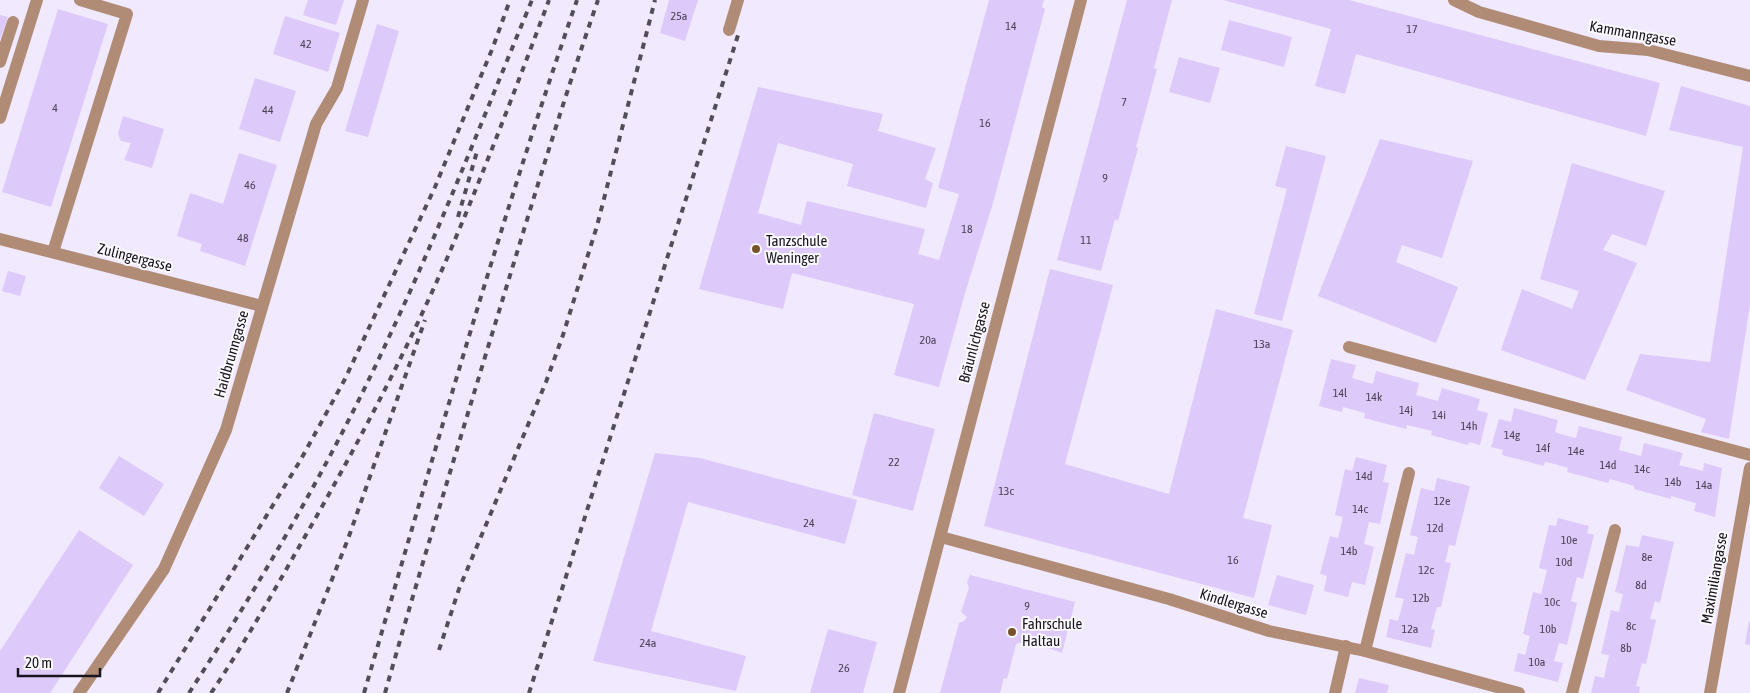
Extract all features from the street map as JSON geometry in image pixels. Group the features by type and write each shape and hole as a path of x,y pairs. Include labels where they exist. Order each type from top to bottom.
{"street":[{"path":"0,118 37,0"},
{"path":"53,252 127,14 80,0"},
{"name":"Haidbrunngasse","path":"79,693 164,568 226,430 316,124 337,88 363,0"},
{"path":"729,30 738,0"},
{"name":"Bräunlichgasse","path":"898,693 941,537 965,437 1081,0"},
{"name":"Kammanngasse","path":"1454,0 1479,12 1599,46 1648,50 1750,76"},
{"path":"0,62 13,22"},
{"name":"Zulingergasse","path":"0,239 262,306"},
{"path":"1349,347 1750,456"},
{"name":"Maximiliangasse","path":"1710,693 1748,491 1750,468"},
{"path":"1365,651 1410,473"},
{"path":"1572,693 1615,530"},
{"name":"Kindlergasse","path":"941,537 1169,599 1269,631 1346,646 1519,693"},
{"path":"1335,693 1346,646"}],"building":[{"path":"308,0 344,0 336,25 303,15"},
{"path":"669,0 698,0 685,41 660,33"},
{"path":"989,0 1044,0 1042,7 1045,9 993,203 965,293 939,387 894,375 914,304 792,273 783,309 699,289 758,87 883,114 878,131 936,148 925,179 933,183 926,208 847,186 853,164 778,143 758,213 801,225 807,201 925,229 918,254 939,260 959,194 938,188"},
{"path":"1127,0 1172,0 1154,68 1157,69 1136,147 1138,148 1118,221 1115,219 1101,271 1057,260"},
{"path":"1223,0 1349,0 1660,83 1646,136 1356,54 1345,94 1315,86 1331,29"},
{"path":"58,9 108,24 51,207 2,192"},
{"path":"0,15 8,17 0,40"},
{"path":"285,16 340,33 328,72 273,54"},
{"path":"1229,20 1292,37 1284,67 1221,50"},
{"path":"377,24 399,31 368,137 345,131"},
{"path":"1179,57 1220,68 1210,103 1169,92"},
{"path":"255,78 296,91 280,142 239,129"},
{"path":"1681,86 1750,106 1750,305 1729,439 1701,432 1706,419 1626,390 1640,354 1710,362 1743,147 1669,130"},
{"path":"123,116 164,129 152,168 124,160 131,143 121,141 118,134"},
{"path":"1380,139 1473,161 1442,258 1402,245 1396,262 1458,287 1436,343 1318,296"},
{"path":"1286,146 1326,156 1282,321 1254,314 1287,189 1275,186"},
{"path":"239,153 277,165 245,266 200,251 202,244 177,236 190,193 223,204"},
{"path":"1572,163 1665,191 1646,246 1612,234 1603,250 1637,263 1585,380 1501,350 1522,289 1572,309 1579,291 1540,279"},
{"path":"1050,269 1113,285 1065,464 1169,494 1216,309 1293,330 1243,518 1272,525 1254,598 984,526"},
{"path":"8,271 26,276 20,296 2,291"},
{"path":"1331,359 1356,365 1352,378 1373,384 1376,371 1419,383 1416,395 1438,401 1442,388 1480,399 1477,410 1488,413 1480,445 1469,442 1468,445 1431,435 1432,431 1407,425 1406,429 1364,418 1365,413 1343,407 1342,412 1319,406"},
{"path":"1514,408 1558,420 1555,432 1564,435 1576,438 1579,426 1622,437 1619,450 1641,456 1644,443 1683,453 1679,465 1703,471 1704,463 1722,468 1715,517 1694,511 1696,503 1671,496 1671,499 1634,489 1634,486 1610,479 1608,483 1567,472 1568,468 1555,464 1545,462 1544,466 1502,455 1503,450 1491,447 1499,419 1511,422"},
{"path":"874,413 935,429 913,511 852,495"},
{"path":"655,453 700,458 857,500 845,544 688,502 651,631 746,656 736,691 593,661"},
{"path":"119,456 164,484 144,516 99,488"},
{"path":"1356,457 1387,465 1383,482 1389,483 1380,524 1369,522 1364,544 1374,547 1365,585 1352,582 1348,597 1324,591 1327,576 1320,574 1330,536 1338,538 1343,517 1335,515 1345,469 1352,471"},
{"path":"1437,478 1470,486 1455,546 1449,545 1445,562 1451,563 1441,607 1437,607 1431,629 1435,630 1431,648 1386,637 1390,619 1398,621 1404,599 1395,597 1406,553 1414,555 1418,537 1410,535 1421,488 1434,491"},
{"path":"1558,518 1589,526 1587,533 1594,535 1583,579 1577,577 1571,601 1577,603 1567,645 1559,643 1554,661 1563,663 1558,682 1514,671 1518,653 1525,655 1530,636 1523,634 1533,592 1541,594 1547,570 1539,568 1549,525 1556,526"},
{"path":"79,530 133,565 50,693 0,693 0,651"},
{"path":"1642,535 1674,542 1660,603 1655,601 1650,619 1656,620 1646,664 1642,663 1636,686 1640,687 1639,693 1591,693 1595,676 1604,678 1609,655 1601,654 1611,610 1619,612 1623,594 1615,592 1626,545 1639,547"},
{"name":"Fahrschule Haltau","path":"970,575 1075,602 1062,653 1029,641 1016,644 1007,679 1004,678 1000,693 940,693 959,623 967,617 961,612 969,588 967,582"},
{"path":"1277,575 1314,585 1306,615 1268,605"},
{"path":"1750,622 1750,645 1745,644"},
{"path":"828,629 877,642 863,693 810,693"},
{"path":"1359,678 1389,685 1387,693 1355,693"}],"railway":[{"path":"158,693 300,461 345,379 435,187 493,47 510,0"},
{"path":"189,693 270,563 320,474 367,383 427,254 532,0"},
{"path":"211,693 256,621 319,512 412,336 472,198 549,0"},
{"path":"364,693 493,258 577,0"},
{"path":"385,693 526,222 598,0"},
{"path":"439,650 459,589 546,382 563,335 597,226 655,0"},
{"path":"529,693 739,32"},
{"path":"458,217 478,148"},
{"path":"287,693 348,539 425,320"}],"place":[{"name":"Tanzschule Weninger","path":"756,249"},
{"name":"Fahrschule Haltau","path":"1012,632"}]}
